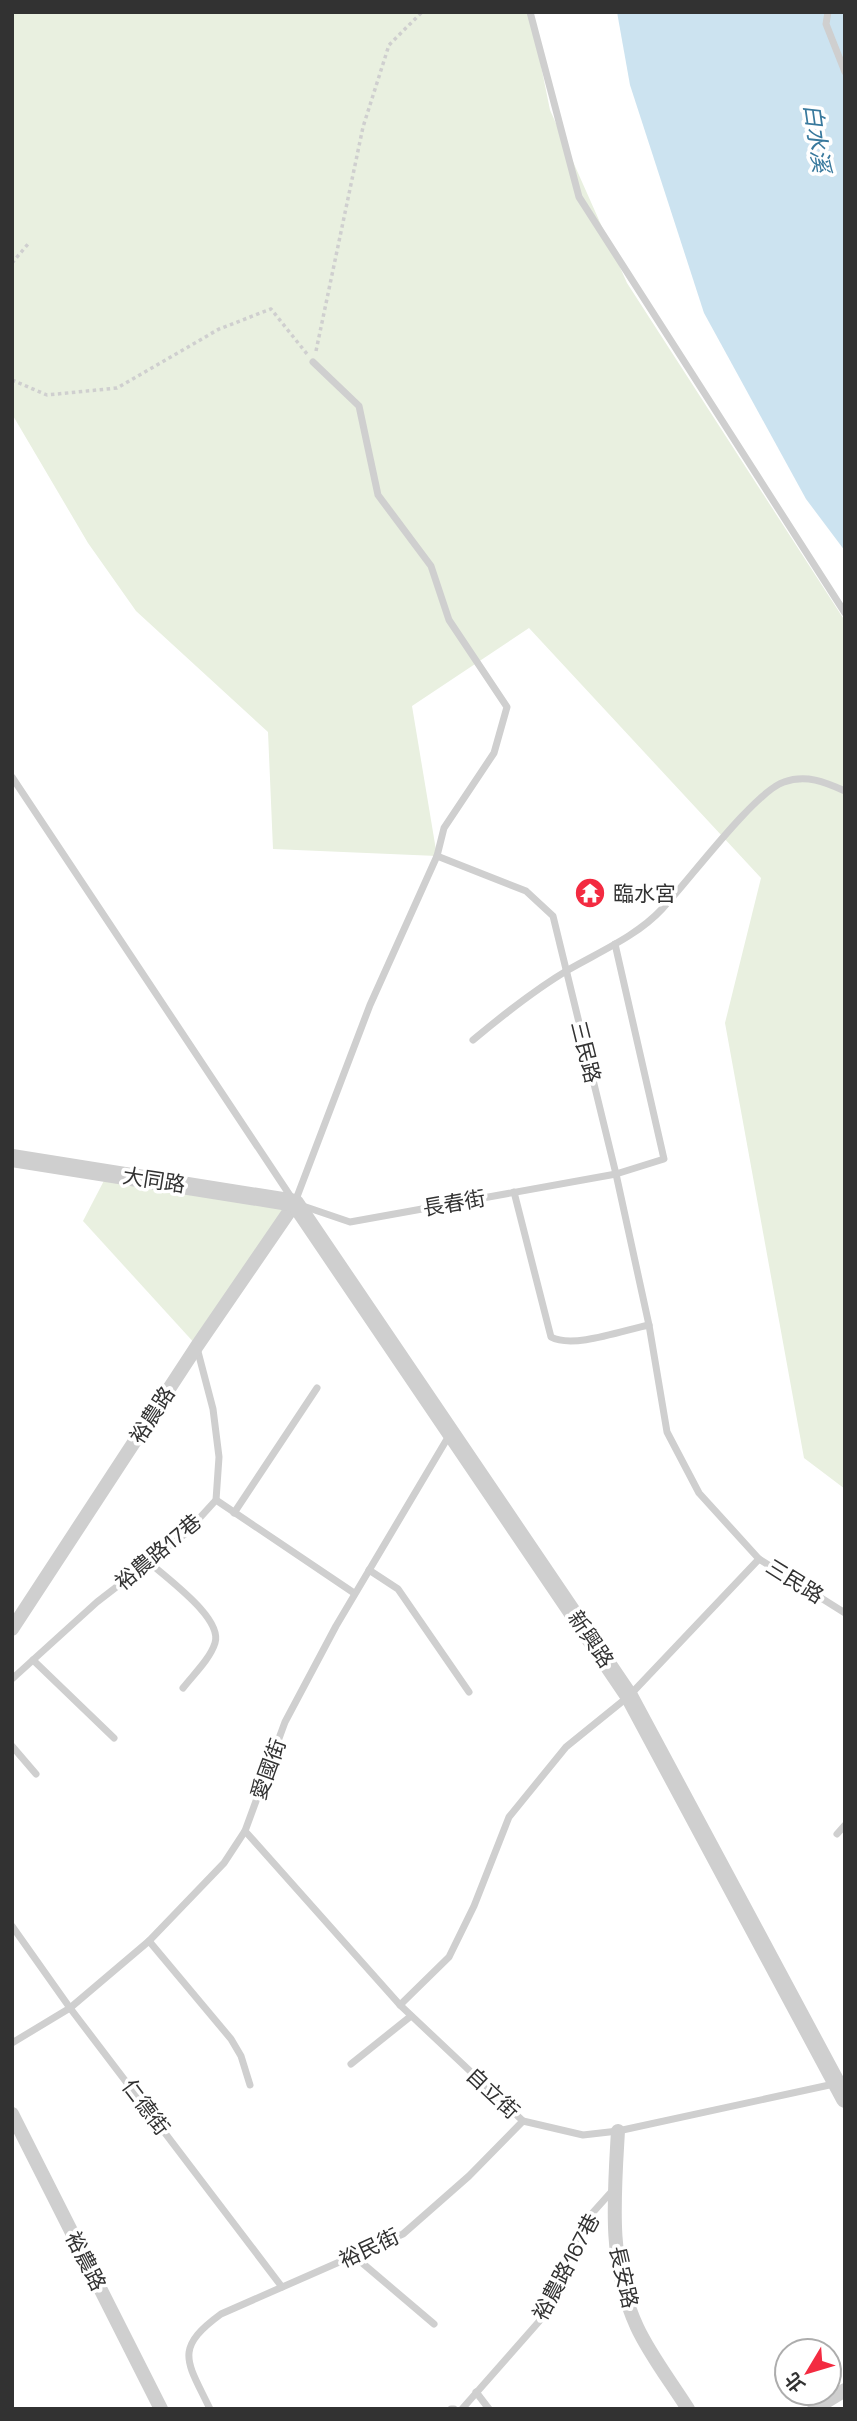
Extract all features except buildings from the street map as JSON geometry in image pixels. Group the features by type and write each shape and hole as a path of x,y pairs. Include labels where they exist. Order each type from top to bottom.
{"street":[{"name":"大同路","path":"12,1158 295,1203"},
{"name":"裕農路","path":"12,1629 197,1346 295,1203"},
{"name":"新興路","path":"295,1203 629,1696 841,2092"},
{"name":"裕農路","path":"12,2114 161,2409"},
{"name":"長安路","path":"618,2131 614,2189 617,2265 637,2327 688,2409"},
{"path":"814,2409 845,2390"}],"lane":[{"path":"530,12 579,197 845,612"},
{"path":"828,12 826,24 845,72"},
{"path":"295,1203 370,1005 437,856 443,828 494,753 507,707 449,620 431,566 378,495 359,406 313,362"},
{"path":"12,777 295,1203"},
{"path":"473,1040 512,1007 566,971 615,944 660,912 755,803 782,782 818,779 845,791"},
{"name":"三民路","path":"437,856 526,891 553,916 616,1174 649,1325 667,1432 699,1493 759,1559 845,1613"},
{"name":"長春街","path":"295,1203 350,1222 616,1174 664,1159 615,944"},
{"path":"514,1192 551,1337 561,1342 576,1341 649,1325"},
{"name":"裕農路17巷","path":"12,1679 97,1602 200,1520 216,1500 219,1457 197,1346"},
{"path":"234,1513 317,1388"},
{"name":"愛國街","path":"12,2043 70,2008 149,1941 224,1863 245,1831 285,1722 354,1592 451,1434"},
{"path":"216,1500 354,1592"},
{"path":"400,2005 449,1957 474,1906 509,1817 566,1747 629,1696 759,1559"},
{"path":"149,1562 211,1619 217,1633 214,1646 183,1688"},
{"path":"369,1570 398,1590 469,1692"},
{"path":"33,1660 114,1738"},
{"path":"12,1746 36,1774"},
{"path":"837,1834 845,1825"},
{"name":"自立街","path":"245,1831 400,2005 523,2121 583,2135 841,2092"},
{"name":"仁德街","path":"12,1926 70,2008 282,2287"},
{"path":"149,1941 231,2039 250,2085"},
{"path":"351,2064 411,2016"},
{"name":"裕民街","path":"210,2409 193,2373 188,2351 191,2339 221,2314 403,2235 469,2176 523,2121"},
{"name":"裕農路167巷","path":"462,2409 542,2317 587,2220 614,2189"},
{"path":"354,2256 433,2324"},
{"path":"476,2392 489,2409"}],"path":[{"path":"313,362 367,115 389,45 422,12"},
{"path":"12,263 27,244"},
{"path":"12,380 47,396 117,388 219,328 271,309 313,362"}],"green space":[{"path":"12,12 530,12 550,110 627,283 845,621 845,1489 804,1458 725,1023 761,878 529,628 412,706 437,856 273,849 268,732 136,611 88,543 12,414"},
{"path":"109,1171 290,1205 197,1346 83,1221"}],"water":[{"name":"白水溪","path":"617,12 845,12 845,551 806,499 704,313 630,85"}],"place":[{"name":"臨水宮","path":"590,893"}]}
